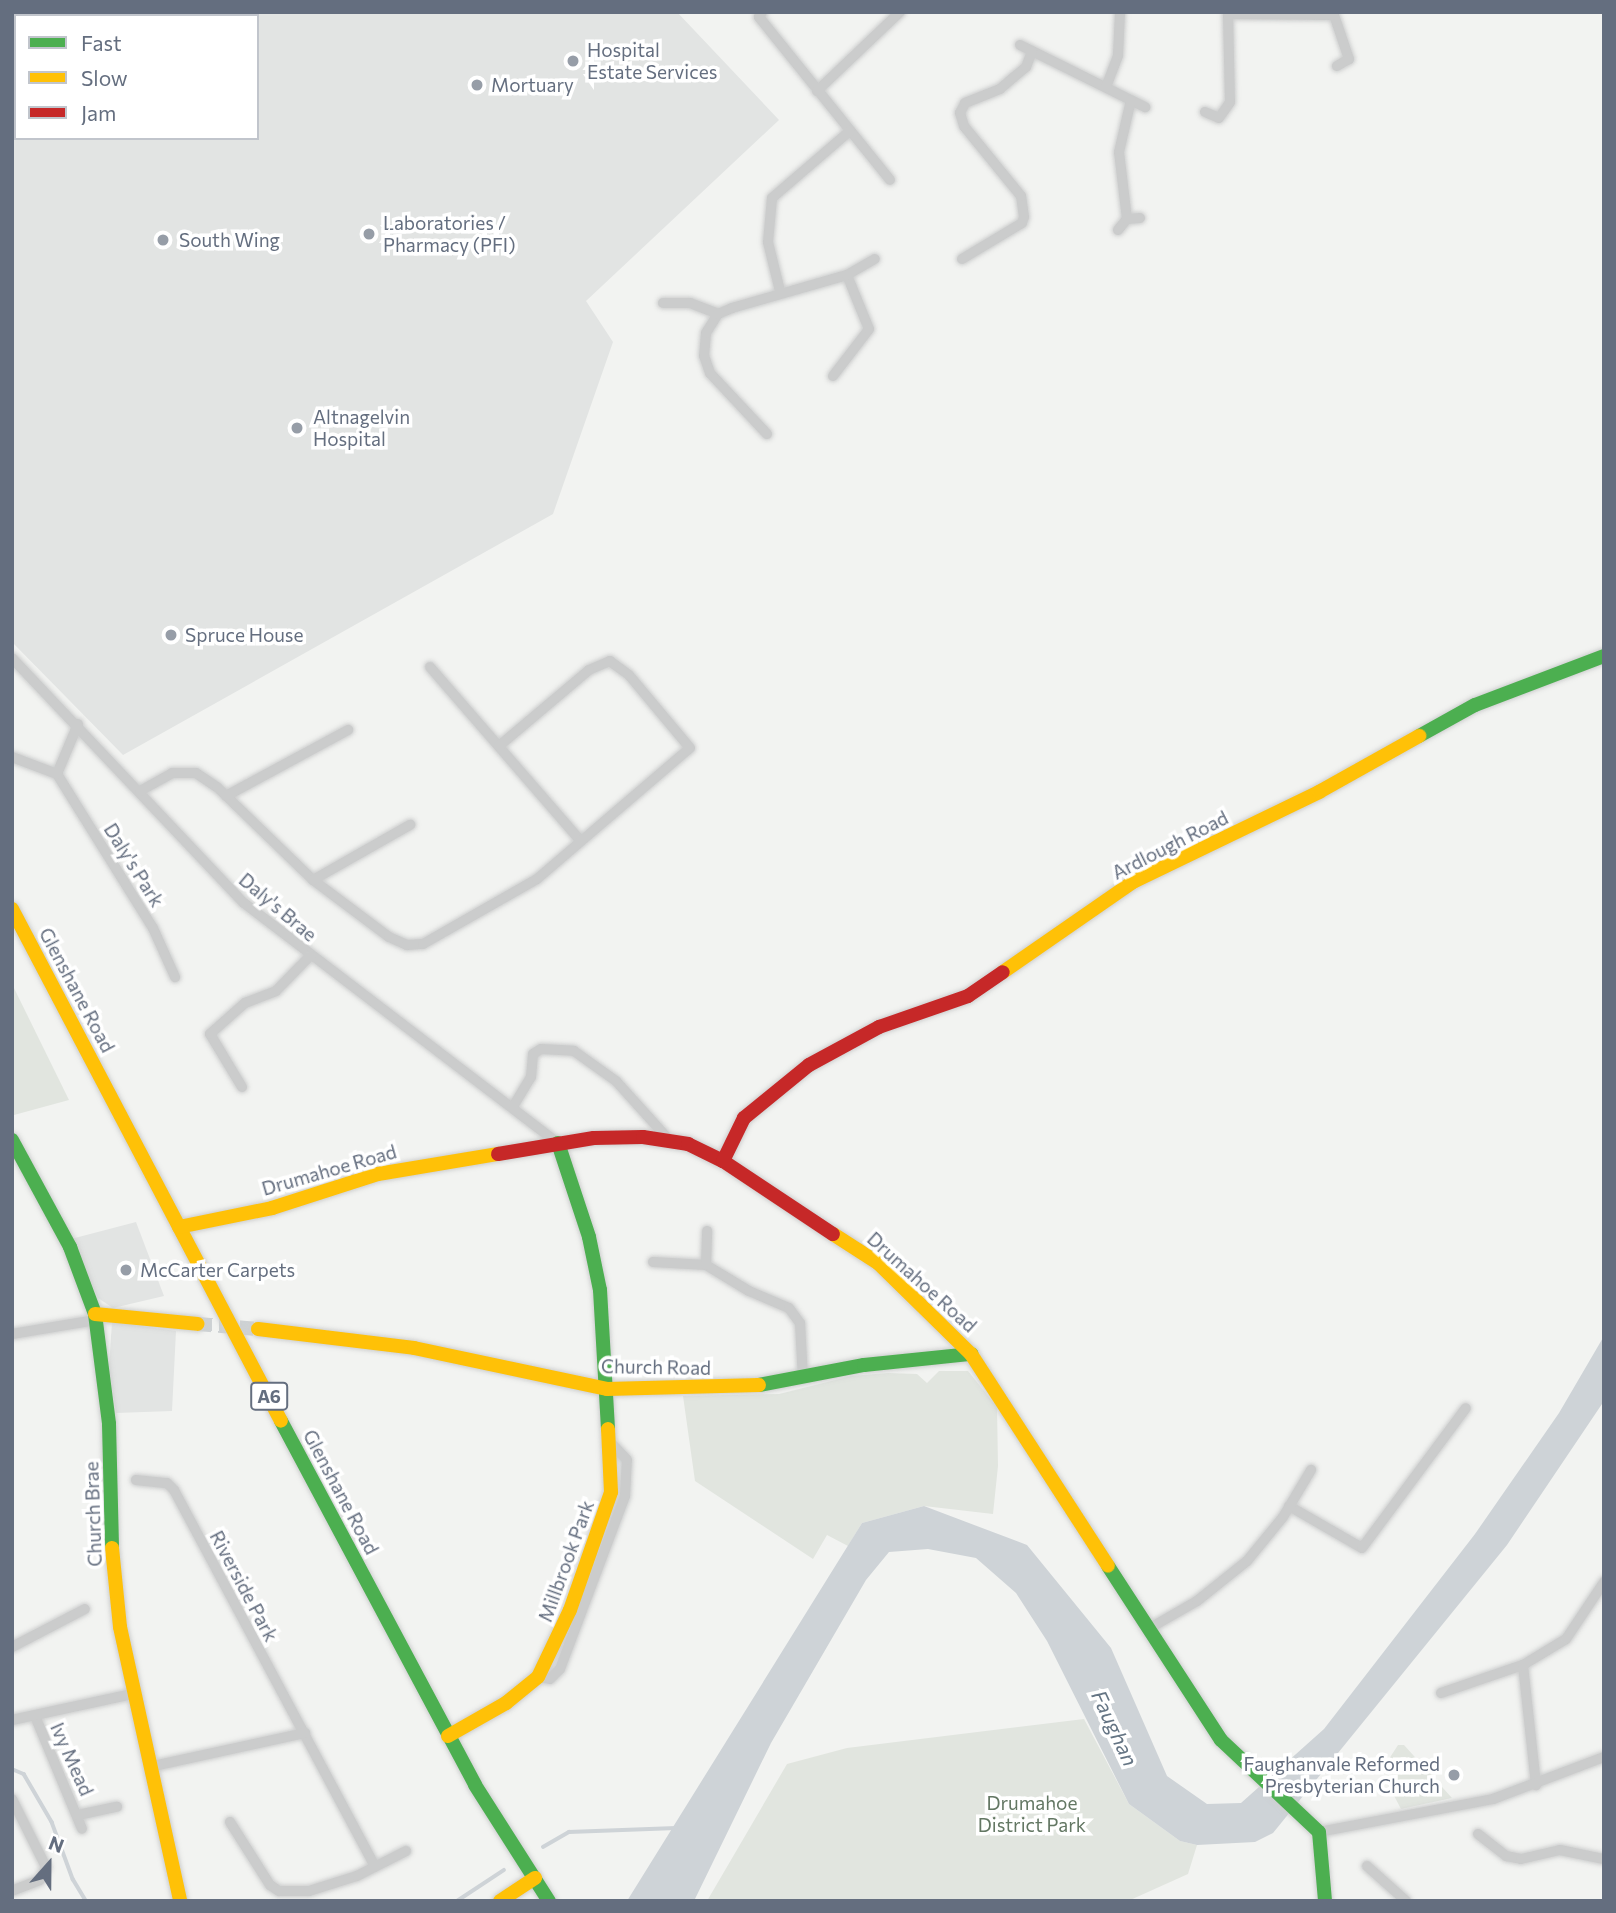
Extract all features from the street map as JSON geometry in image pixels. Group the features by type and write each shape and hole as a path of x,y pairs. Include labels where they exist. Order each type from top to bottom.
{"main road":[{"name":"Ardlough Road","path":"723,1161 744,1118 809,1065 880,1027 968,996 1133,882 1320,792 1475,705 1604,656"},
{"name":"Glenshane Road","path":"12,909 448,1736 549,1901"},
{"name":"Drumahoe Road","path":"180,1227 272,1208 378,1174 558,1143 643,1137 688,1144 723,1161 878,1263 971,1354 1221,1740 1307,1817 1319,1832"},
{"name":"Church Brae","path":"12,1140 70,1247 95,1317 109,1424 113,1561 132,1694 180,1901"},
{"name":"Millbrook Park","path":"448,1736 506,1703 538,1677 570,1610 618,1494 610,1442 596,1270 558,1143"},
{"path":"95,1317 198,1324"},
{"name":"Church Road","path":"258,1329 414,1348 607,1389 743,1387 864,1365 971,1354"},
{"path":"1319,1832 1325,1901"},
{"path":"500,1901 535,1878"}],"street":[{"path":"762,12 759,18 890,180"},
{"path":"817,91 900,12"},
{"path":"1106,87 1119,51 1119,12"},
{"path":"1205,112 1219,118 1230,102 1228,13 1333,14 1349,60 1337,66"},
{"path":"1020,45 1145,107"},
{"path":"962,259 1022,223 1024,217 1021,197 964,126 960,113 965,103 1000,89 1014,77 1032,51"},
{"path":"1118,230 1127,219 1119,152 1130,100"},
{"path":"780,291 768,242 772,198 850,131"},
{"path":"1127,219 1140,218"},
{"path":"767,434 707,365 706,333 719,314 780,291 847,275 875,259"},
{"path":"834,376 869,330 847,275"},
{"path":"663,303 690,303 719,314"},
{"name":"Daly's Brae","path":"12,657 78,724 221,882 310,956 514,1105 558,1143"},
{"path":"140,791 172,773 196,773 226,796 313,880 389,937 407,945 437,938 537,879 690,748 619,665 600,662 499,746"},
{"path":"430,667 580,840"},
{"path":"12,757 57,774 78,724"},
{"path":"226,796 348,730"},
{"name":"Daly's Park","path":"57,774 153,928 175,977"},
{"path":"313,880 410,825"},
{"path":"243,1087 210,1034 245,1003 276,991 310,956"},
{"path":"514,1105 528,1084 533,1054 541,1049 574,1051 592,1059 670,1141"},
{"path":"706,1265 707,1231"},
{"path":"653,1262 706,1265 795,1314 803,1378"},
{"path":"12,1334 95,1317"},
{"path":"1289,1506 1362,1548 1466,1408"},
{"path":"1150,1628 1196,1601 1247,1561 1289,1506 1311,1470"},
{"name":"Riverside Park","path":"136,1480 167,1483 174,1490 375,1867"},
{"path":"1441,1693 1523,1665 1566,1639 1604,1582"},
{"path":"12,1647 85,1609"},
{"path":"1523,1665 1536,1785"},
{"name":"Ivy Mead","path":"12,1720 132,1694"},
{"name":"Ivy Mead","path":"35,1716 82,1829"},
{"path":"149,1767 305,1733"},
{"path":"1319,1832 1493,1799 1536,1785 1604,1757"},
{"path":"12,1891 40,1880 46,1867 14,1806"},
{"name":"Ivy Mead","path":"78,1815 117,1807"},
{"path":"230,1822 270,1885 279,1891 309,1891 375,1867 406,1850"},
{"path":"1478,1834 1506,1856 1521,1859 1560,1850 1604,1859"},
{"path":"1367,1866 1406,1901"}],"shaded area":[{"name":"Altnagelvin Hospital","path":"12,12 677,12 779,120 586,301 613,342 553,514 123,755 12,642"},
{"path":"136,1222 164,1296 113,1308 98,1298 71,1239"},
{"path":"112,1322 176,1331 172,1411 116,1413 109,1368"}],"green space":[{"path":"12,984 69,1100 14,1115 12,1111"},
{"path":"939,1371 968,1371 997,1407 998,1466 993,1514 924,1506 862,1523 848,1546 827,1535 813,1559 695,1481 683,1396 779,1394 851,1376 888,1373 917,1374 927,1383"},
{"name":"Drumahoe District Park","path":"1084,1719 1129,1804 1180,1841 1197,1845 1188,1874 1128,1901 707,1901 787,1764 847,1748"},
{"path":"1398,1745 1404,1745 1452,1798 1401,1809 1390,1788 1398,1783 1392,1772 1387,1774 1389,1759"}],"water":[{"name":"Faughan","path":"1604,1336 1604,1401 1507,1545 1273,1833 1255,1842 1197,1845 1180,1841 1129,1804 1047,1641 1016,1593 976,1558 928,1549 889,1552 866,1580 771,1743 694,1901 627,1901 862,1523 924,1506 1027,1545 1111,1648 1167,1776 1207,1804 1241,1803 1324,1729 1475,1534 1559,1413"}],"waterway":[{"path":"12,1769 24,1774 52,1822 73,1879 86,1901"},
{"path":"543,1847 569,1832 676,1828"},
{"path":"457,1901 504,1870"}],"tunnel":[{"path":"198,1324 258,1329"}],"traffic: fast":[{"path":"1419,736 1475,705 1604,656"},
{"path":"12,1140 70,1247 95,1314 109,1424 112,1548"},
{"path":"558,1143 589,1237 600,1290 608,1429"},
{"path":"759,1385 864,1365 971,1354"},
{"path":"281,1421 475,1785 549,1901"},
{"path":"1108,1566 1221,1740 1319,1832 1325,1901"}],"traffic: slow":[{"path":"1003,972 1133,882 1319,792 1419,736"},
{"path":"12,909 281,1421"},
{"path":"179,1227 272,1208 378,1174 498,1154"},
{"path":"833,1234 878,1263 971,1354 1108,1566"},
{"path":"95,1314 198,1324"},
{"path":"258,1329 414,1348 607,1389 759,1385"},
{"path":"448,1736 506,1703 538,1677 570,1610 611,1492 608,1429"},
{"path":"112,1548 120,1627 180,1901"},
{"path":"500,1901 535,1878"}],"traffic: jam":[{"path":"723,1161 744,1118 809,1065 879,1027 968,996 1003,972"},
{"path":"498,1154 594,1138 643,1137 688,1144 723,1161 833,1234"}],"place":[{"name":"Hospital Estate Services","path":"573,61"},
{"name":"Mortuary","path":"477,85"},
{"name":"Laboratories / Pharmacy (PFI)","path":"369,234"},
{"name":"South Wing","path":"163,240"},
{"name":"Altnagelvin Hospital","path":"297,428"},
{"name":"Spruce House","path":"171,635"},
{"name":"McCarter Carpets","path":"126,1270"},
{"name":"Faughanvale Reformed Presbyterian Church","path":"1454,1775"}]}
